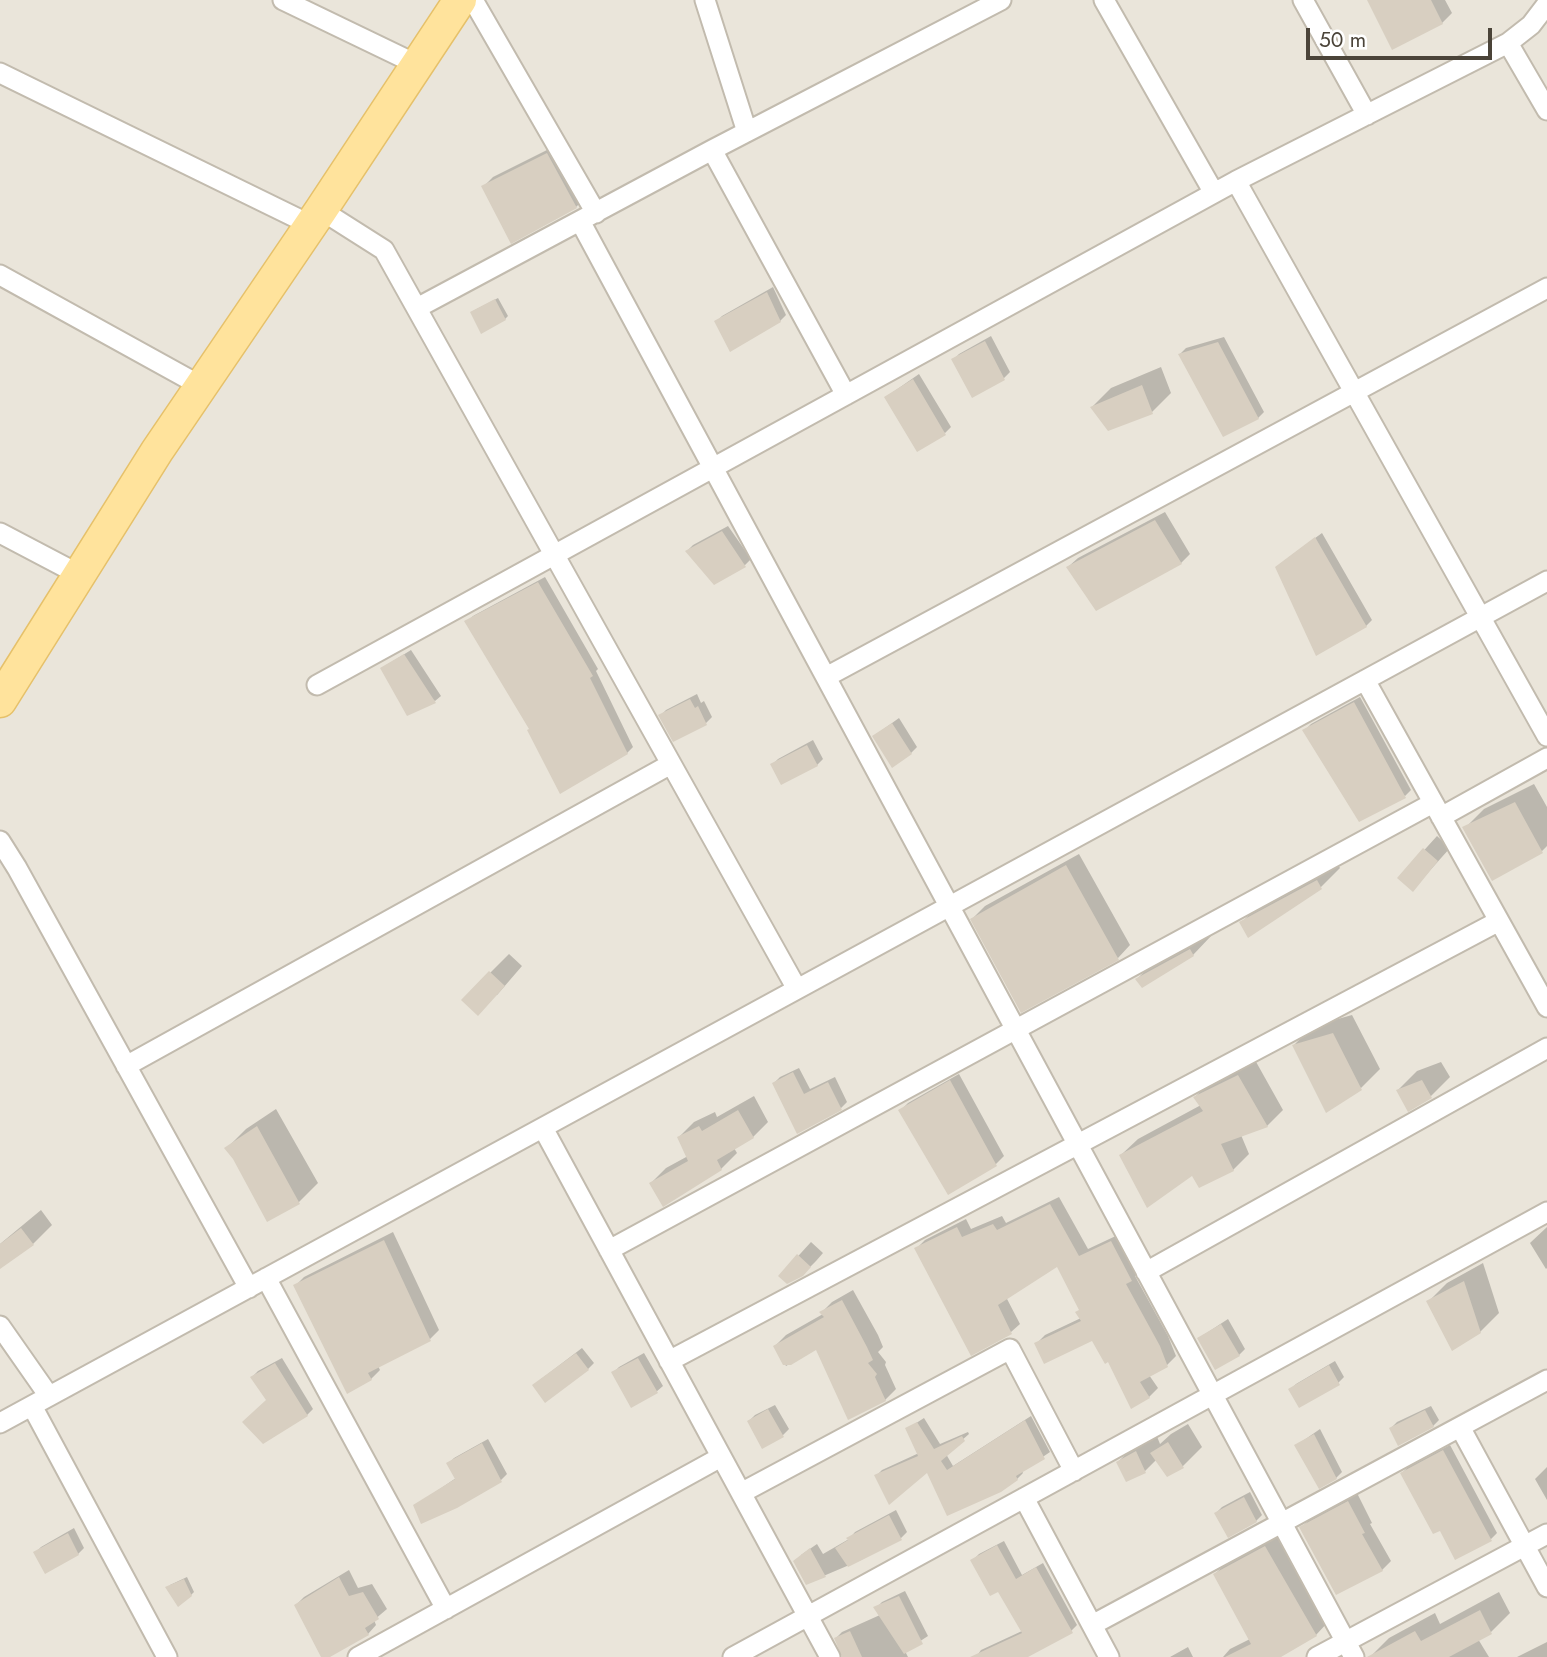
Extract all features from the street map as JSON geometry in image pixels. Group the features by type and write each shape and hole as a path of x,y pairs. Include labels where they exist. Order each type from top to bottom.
{"main road":[{"path":"0,701 157,451 460,0"}],"street":[{"path":"283,0 418,65"},
{"path":"473,0 588,217 713,468 1350,1649"},
{"path":"705,0 747,132"},
{"path":"417,308 712,150 1001,0"},
{"path":"1104,0 1214,193"},
{"path":"1303,0 1367,114"},
{"path":"317,685 1236,181 1508,43 1531,25 1547,4"},
{"path":"1508,43 1547,110"},
{"path":"0,73 384,250 797,989"},
{"path":"712,150 846,395"},
{"path":"1236,181 1547,736"},
{"path":"0,275 201,386"},
{"path":"826,677 1547,288"},
{"path":"0,533 80,575"},
{"path":"0,1423 1547,581"},
{"path":"1364,680 1547,1007"},
{"path":"609,1250 1016,1030 1437,810 1547,758"},
{"path":"126,1066 671,764"},
{"path":"0,841 249,1288"},
{"path":"669,1361 1499,921"},
{"path":"1146,1272 1547,1048"},
{"path":"542,1128 830,1657"},
{"path":"733,1657 1547,1212"},
{"path":"266,1278 446,1609"},
{"path":"0,1326 49,1396"},
{"path":"741,1493 1010,1349 1074,1471"},
{"path":"1092,1625 1547,1380"},
{"path":"32,1406 167,1657"},
{"path":"1460,1427 1547,1587"},
{"path":"358,1657 722,1457"},
{"path":"1024,1498 1109,1657"},
{"path":"1317,1657 1350,1649 1547,1534"}],"shaded area":[{"path":"0,0 1547,0 1547,1657 0,1657"}],"building":[{"path":"1367,0 1431,0 1443,24 1392,50"},
{"path":"547,153 577,208 511,244 481,186"},
{"path":"767,292 781,322 730,352 714,321"},
{"path":"495,299 506,320 481,334 470,312"},
{"path":"985,341 1005,380 972,398 951,359"},
{"path":"1218,342 1259,419 1223,437 1178,354"},
{"path":"913,379 946,435 917,452 884,397"},
{"path":"1142,385 1153,414 1108,431 1090,407"},
{"path":"1155,520 1182,564 1096,611 1066,567"},
{"path":"722,531 746,567 714,585 685,551"},
{"path":"1315,537 1367,627 1316,656 1275,567"},
{"path":"538,582 593,676 590,678 628,754 560,794 527,730 529,729 464,621"},
{"path":"404,654 436,703 407,716 380,668"},
{"path":"690,699 695,708 698,706 707,725 673,742 658,715"},
{"path":"1354,702 1406,798 1359,822 1302,730"},
{"path":"892,723 912,754 892,768 872,736"},
{"path":"807,745 818,766 781,785 770,764"},
{"path":"1515,802 1543,853 1492,881 1462,827"},
{"path":"1423,848 1438,861 1413,892 1397,878"},
{"path":"1066,865 1119,960 1021,1013 970,919"},
{"path":"1317,880 1322,889 1248,938 1239,922"},
{"path":"1190,949 1194,956 1142,988 1135,979"},
{"path":"489,971 505,986 478,1016 461,1000"},
{"path":"1333,1033 1362,1090 1326,1113 1292,1045"},
{"path":"793,1072 804,1094 828,1082 842,1110 797,1134 772,1083"},
{"path":"1238,1075 1268,1127 1221,1144 1234,1171 1199,1188 1192,1176 1147,1208 1119,1155 1203,1111 1193,1097"},
{"path":"950,1080 997,1166 948,1195 898,1110"},
{"path":"1422,1080 1432,1098 1408,1112 1396,1090"},
{"path":"738,1110 754,1138 717,1160 722,1170 663,1207 649,1183 688,1161 677,1137 699,1126 702,1131"},
{"path":"257,1126 300,1204 267,1222 233,1159 224,1148"},
{"path":"1050,1204 1079,1256 1111,1241 1132,1281 1126,1284 1160,1346 1168,1367 1140,1382 1150,1398 1131,1409 1108,1362 1105,1364 1092,1341 1044,1364 1034,1343 1081,1321 1075,1312 1079,1310 1057,1267 998,1305 1012,1334 971,1356 914,1248 957,1227 962,1237 993,1224 997,1230"},
{"path":"21,1228 34,1245 0,1269 0,1244"},
{"path":"384,1240 431,1341 368,1373 372,1380 347,1394 293,1285"},
{"path":"797,1254 811,1267 803,1276 787,1284 778,1276"},
{"path":"1464,1281 1481,1333 1452,1351 1426,1301"},
{"path":"842,1300 873,1360 868,1363 877,1374 875,1377 886,1401 848,1420 816,1350 791,1365 783,1365 773,1346 824,1317 819,1312"},
{"path":"1221,1324 1240,1356 1215,1370 1197,1338"},
{"path":"576,1353 589,1370 545,1403 532,1385"},
{"path":"638,1358 658,1393 631,1408 611,1372"},
{"path":"275,1363 308,1416 263,1444 242,1422 266,1400 250,1377"},
{"path":"1329,1365 1340,1385 1299,1408 1288,1389"},
{"path":"768,1409 784,1437 762,1449 747,1421"},
{"path":"1425,1410 1434,1427 1398,1446 1389,1428"},
{"path":"1025,1420 1045,1459 1016,1476 1018,1480 1001,1492 947,1516 927,1473 889,1505 874,1475 918,1456 905,1428 917,1422 934,1449 962,1436 965,1441 941,1461 947,1470"},
{"path":"1314,1434 1337,1479 1319,1489 1294,1445"},
{"path":"1168,1442 1184,1468 1167,1477 1150,1453"},
{"path":"482,1443 502,1482 457,1508 421,1524 413,1505 455,1479 446,1463"},
{"path":"1443,1450 1492,1541 1455,1560 1440,1531 1433,1534 1400,1473"},
{"path":"1136,1451 1146,1473 1126,1482 1116,1462"},
{"path":"1244,1497 1257,1522 1228,1538 1214,1513"},
{"path":"1348,1501 1365,1533 1362,1534 1383,1571 1336,1595 1299,1527"},
{"path":"889,1515 902,1540 848,1567 835,1548 848,1540 846,1538"},
{"path":"68,1533 79,1555 45,1574 33,1552"},
{"path":"997,1545 1016,1579 1036,1567 1073,1633 1028,1657 970,1657 1022,1633 998,1592 990,1596 970,1560"},
{"path":"1265,1546 1317,1636 1281,1657 1225,1657 1251,1644 1213,1574"},
{"path":"810,1548 826,1577 806,1585 793,1561"},
{"path":"339,1577 349,1596 363,1592 379,1619 365,1628 369,1635 330,1657 321,1657 294,1605"},
{"path":"184,1579 192,1596 178,1607 165,1587"},
{"path":"899,1596 923,1644 904,1654 873,1607"},
{"path":"1480,1610 1492,1634 1449,1657 1367,1657 1415,1631 1421,1641"},
{"path":"850,1631 862,1657 842,1657 834,1638"}]}
